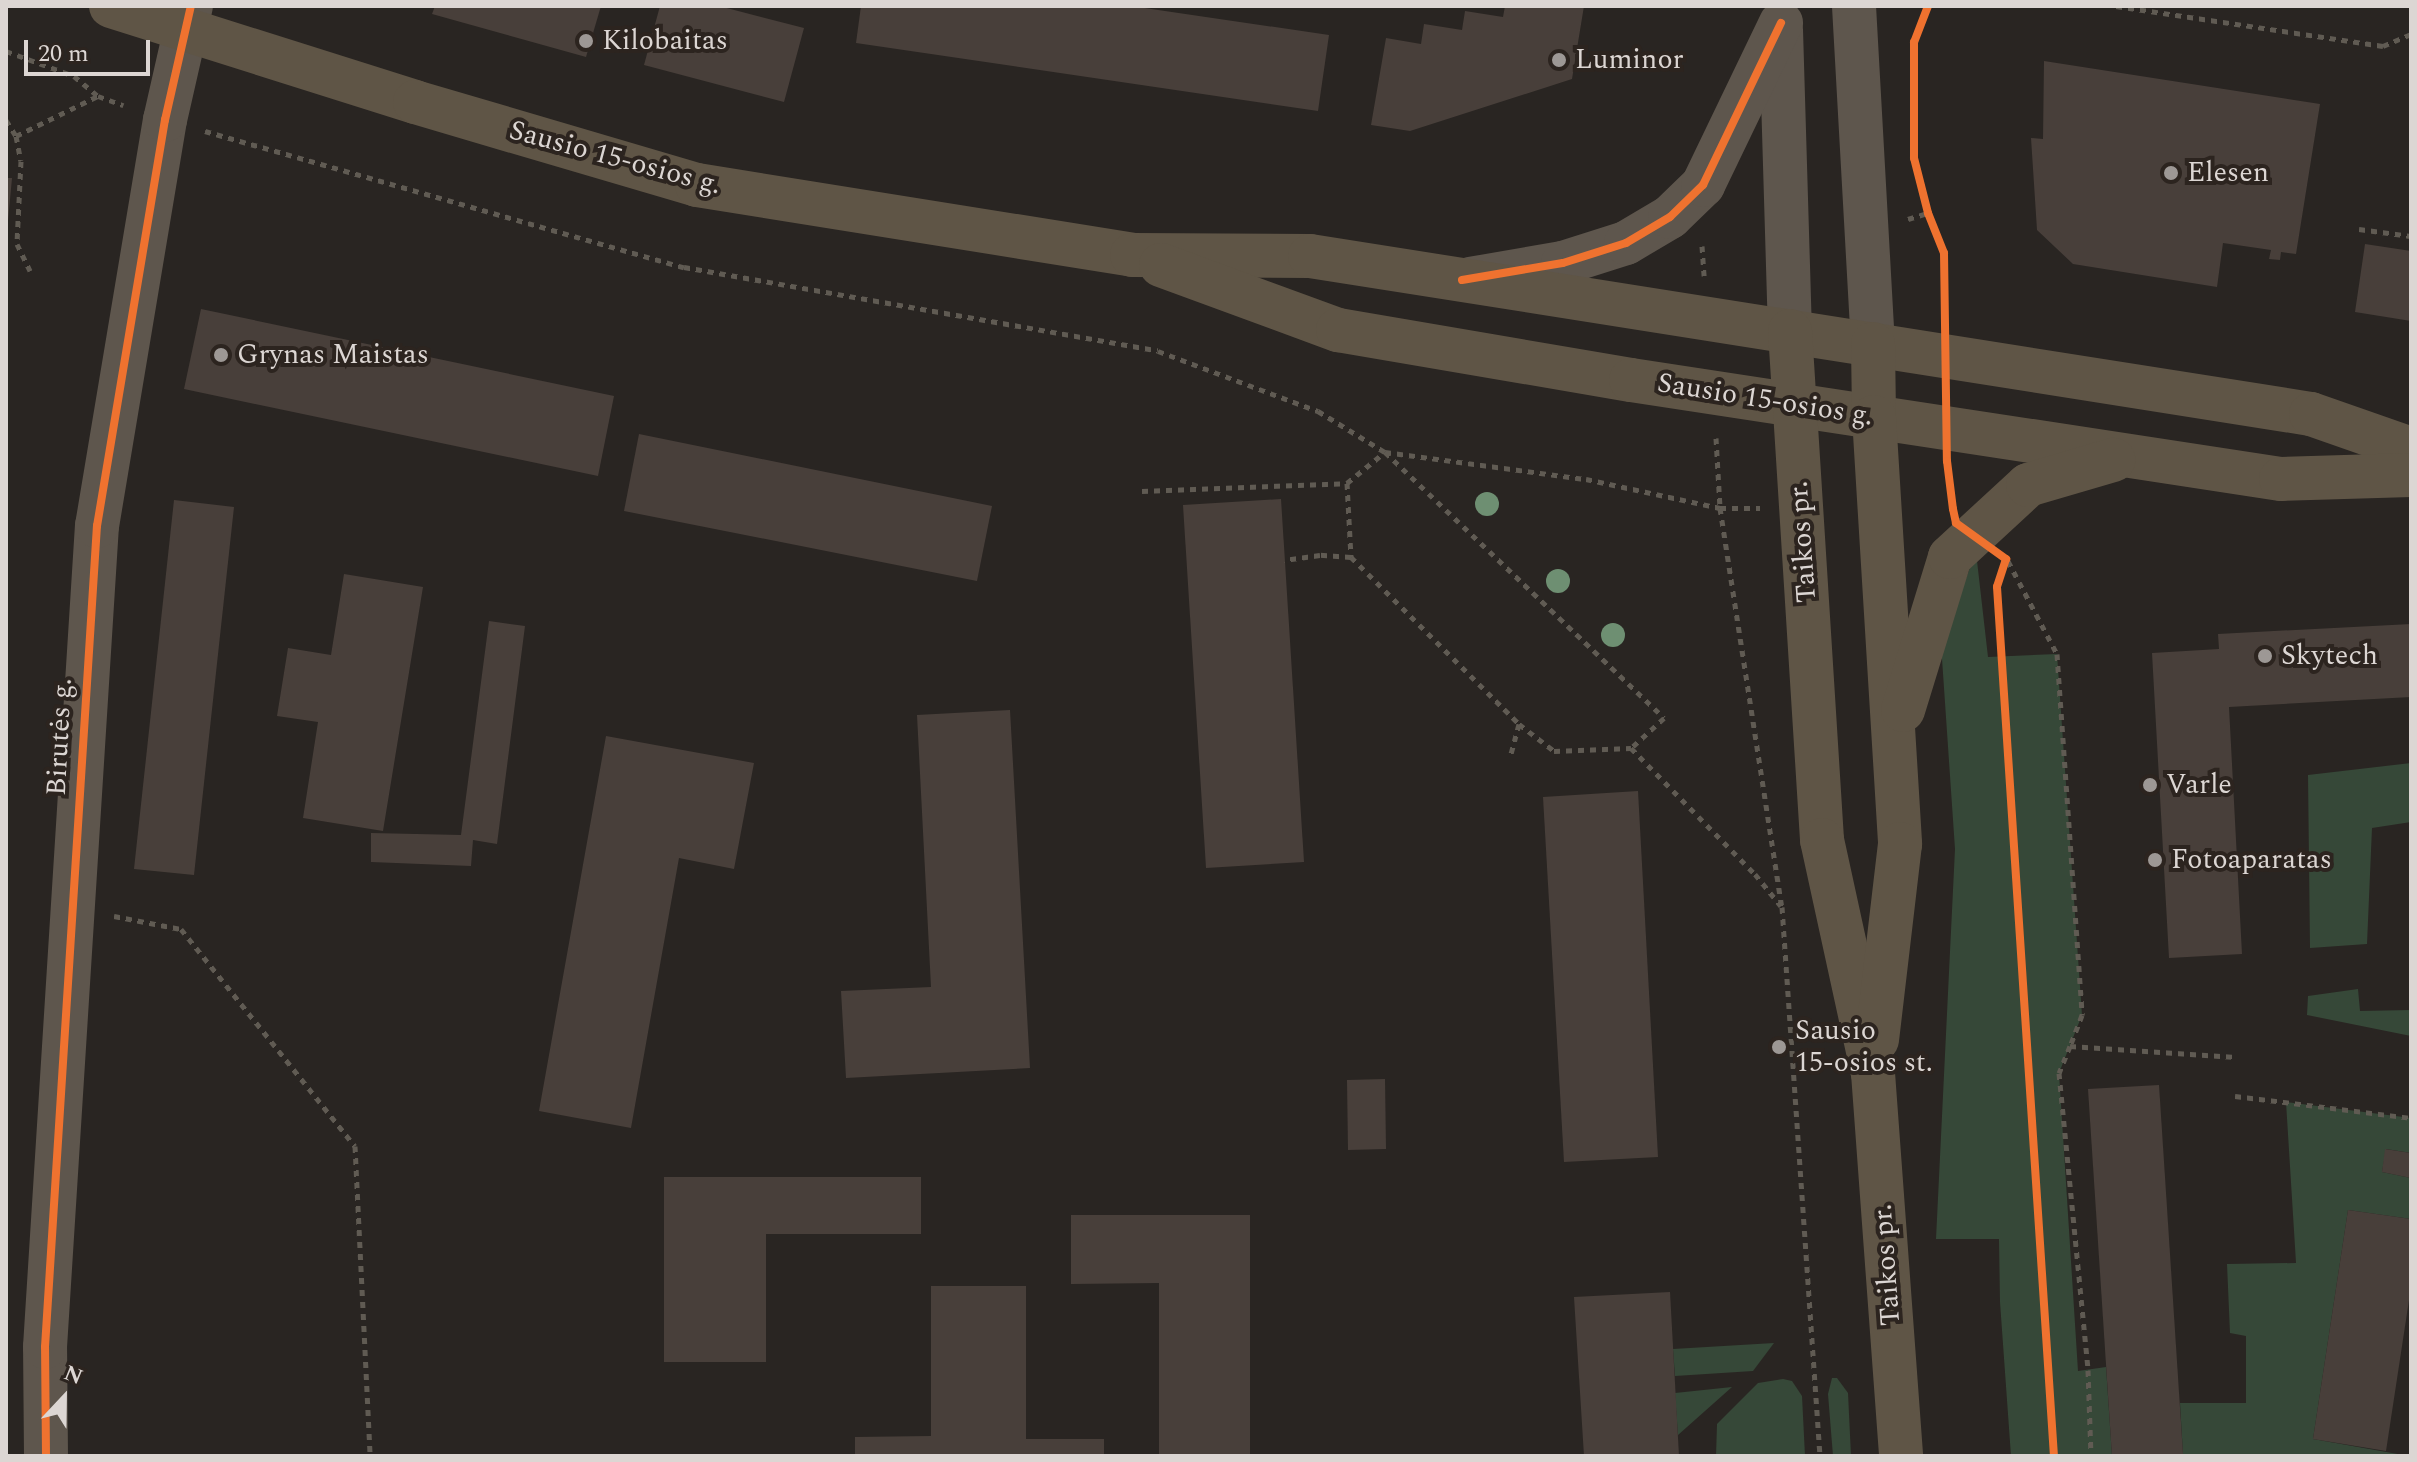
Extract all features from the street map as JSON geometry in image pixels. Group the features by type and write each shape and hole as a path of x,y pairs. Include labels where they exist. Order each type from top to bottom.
{"main road":[{"name":"Sausio 15-osios g.","path":"111,6 188,17 430,106 697,185 1132,255 1310,256 2311,414 2411,449"},
{"name":"Sausio 15-osios g.","path":"1132,255 1338,330 2281,479 2411,475"},
{"name":"Taikos pr.","path":"1790,331 1822,840 1873,1073 1901,1456"},
{"name":"Taikos pr.","path":"1873,344 1874,417 1900,844 1873,1073"},
{"path":"1895,739 1950,557 2028,485 2090,464 2135,456"}],"street":[{"name":"Taikos pr.","path":"1854,6 1873,344"},
{"name":"Taikos pr.","path":"1780,14 1790,331"},
{"path":"1462,280 1563,263 1626,243 1670,217 1703,185 1780,14"},
{"name":"Birutės g.","path":"46,1456 45,1347 97,526 165,120 188,17"}],"path":[{"path":"2116,6 2383,46 2411,34"},
{"path":"6,51 74,76 98,96 165,120 684,267 1158,351 1318,411 1385,452 1664,718 1631,748 1554,751 1519,724 1351,557 1320,555 1284,560"},
{"path":"16,136 98,96"},
{"path":"6,120 16,136 21,161 17,244 30,271"},
{"path":"2359,229 2411,236"},
{"path":"1142,491 1347,483 1385,452 1586,479 1720,508 1782,907 1820,1456"},
{"path":"1347,483 1351,557"},
{"path":"2002,573 2006,559"},
{"path":"2006,559 2057,654 2082,1015 2059,1073 2088,1370 2091,1456"},
{"path":"1511,754 1519,724"},
{"path":"1631,748 1755,874 1782,907"},
{"path":"73,909 181,929 355,1146 370,1456"},
{"path":"2070,1046 2236,1057"},
{"path":"2235,1096 2411,1118"}],"green space":[{"path":"1976,552 1988,657 2057,654 2082,1015 2059,1073 2078,1371 2106,1367 2112,1456 2011,1456 2000,1302 1999,1239 1936,1239 1955,849 1941,644"},
{"path":"2411,763 2411,822 2372,828 2367,944 2310,948 2308,775"},
{"path":"2358,989 2360,1011 2411,1010 2411,1036 2307,1015 2308,996"},
{"path":"2286,1102 2411,1118 2411,1153 2386,1149 2382,1172 2411,1178 2411,1219 2348,1210 2313,1439 2409,1456 2151,1456 2183,1454 2180,1403 2246,1403 2246,1336 2230,1333 2227,1264 2296,1263"},
{"path":"1774,1343 1753,1371 1675,1376 1673,1349"},
{"path":"1832,1378 1837,1378 1848,1393 1851,1456 1833,1456 1828,1394"},
{"path":"1783,1379 1792,1381 1802,1396 1805,1456 1716,1456 1717,1424 1758,1383"},
{"path":"1732,1387 1678,1435 1675,1393"}],"building":[{"path":"435,6 601,6 586,57 432,14"},
{"path":"660,6 719,6 804,28 784,102 644,65"},
{"path":"861,6 1131,6 1329,35 1318,111 856,43"},
{"path":"1505,6 1584,6 1572,79 1410,131 1371,125 1386,38 1421,44 1424,24 1462,30 1465,11 1503,17"},
{"name":"Elesen","path":"2044,61 2320,104 2296,254 2281,252 2280,260 2269,259 2271,250 2223,243 2217,287 2073,264 2037,230 2031,138 2043,139"},
{"path":"6,178 12,178 8,221 6,221"},
{"path":"2365,244 2411,251 2411,321 2355,312"},
{"path":"201,309 614,396 598,476 184,389"},
{"path":"639,434 992,506 977,581 624,511"},
{"path":"1281,499 1304,862 1206,868 1183,505"},
{"path":"174,500 234,507 194,875 134,869"},
{"path":"344,574 423,587 383,831 303,818 318,722 277,716 288,648 331,655"},
{"path":"489,621 525,626 497,844 473,840 471,866 371,862 371,833 461,835"},
{"path":"2411,624 2411,697 2229,707 2242,954 2169,958 2152,653 2219,649 2218,634"},
{"path":"1010,710 1030,1068 846,1078 841,991 931,987 917,715"},
{"path":"606,736 754,763 734,869 679,858 631,1128 539,1111"},
{"path":"1638,791 1658,1157 1564,1162 1543,797"},
{"path":"1385,1079 1386,1149 1348,1150 1347,1080"},
{"path":"2159,1085 2183,1454 2112,1456 2088,1089"},
{"path":"2385,1149 2411,1153 2411,1178 2382,1172"},
{"path":"664,1177 921,1177 921,1234 766,1234 766,1362 664,1362"},
{"path":"2348,1210 2411,1219 2411,1287 2386,1451 2313,1439"},
{"path":"1071,1215 1250,1215 1250,1456 1159,1456 1159,1283 1071,1284"},
{"path":"931,1286 1026,1286 1026,1439 1104,1439 1104,1456 855,1456 855,1437 931,1436"},
{"path":"1670,1292 1679,1456 1584,1456 1574,1297"}],"cycle path":[{"path":"46,1456 45,1347 97,526 165,120 191,6"},
{"path":"1928,6 1914,42 1914,158 1928,213 1944,253 1947,461 1953,509 1956,523 2006,559 1997,587 2054,1456"},
{"path":"1462,280 1563,263 1626,243 1670,217 1703,185 1781,23"}],"place":[{"name":"Kilobaitas","path":"586,41"},
{"name":"Luminor","path":"1559,60"},
{"name":"Elesen","path":"2171,173"},
{"name":"Grynas Maistas","path":"221,355"},
{"name":"Skytech","path":"2265,656"},
{"name":"Varle","path":"2150,785"},
{"name":"Fotoaparatas","path":"2155,860"},
{"name":"Sausio 15-osios st.","path":"1779,1047"}]}
